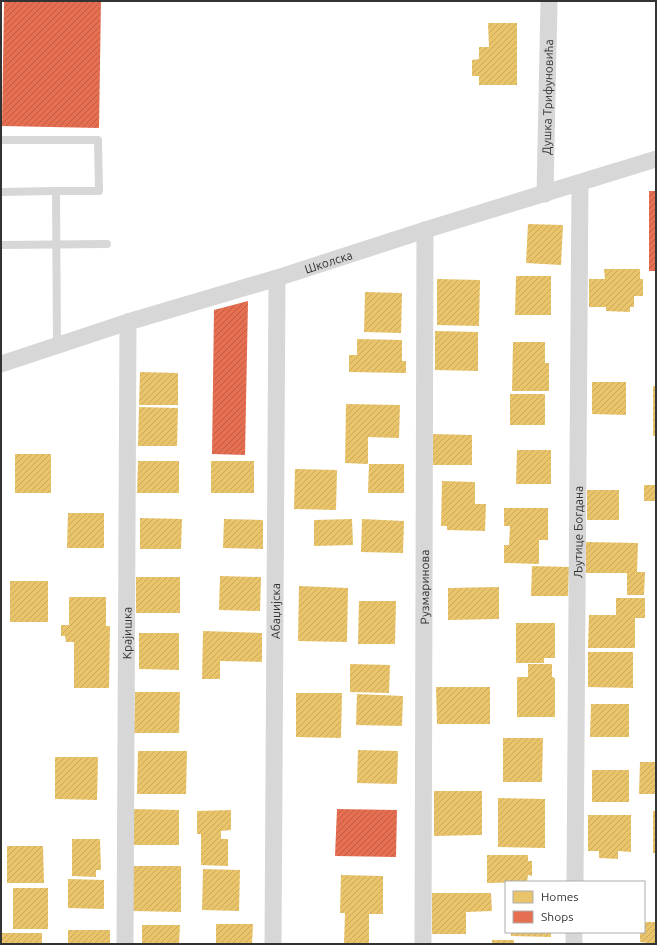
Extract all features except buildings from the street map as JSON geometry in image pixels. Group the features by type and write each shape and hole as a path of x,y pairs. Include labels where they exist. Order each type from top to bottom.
{"street":[{"name":"Душка Трифуновића","path":"545,194 549,1"},
{"name":"Школска","path":"1,364 128,322 277,278 425,230 656,159"},
{"name":"Љутице Богдана","path":"575,881 580,183"},
{"name":"Рузмаринова","path":"422,944 425,230"},
{"name":"Абаџијска","path":"273,944 277,278"},
{"name":"Крајишка","path":"124,944 128,322"},
{"path":"574,933 574,944"}],"lane":[{"path":"1,140 98,140 99,191 1,192"},
{"path":"56,191 57,346"},
{"path":"1,245 107,244"}]}
